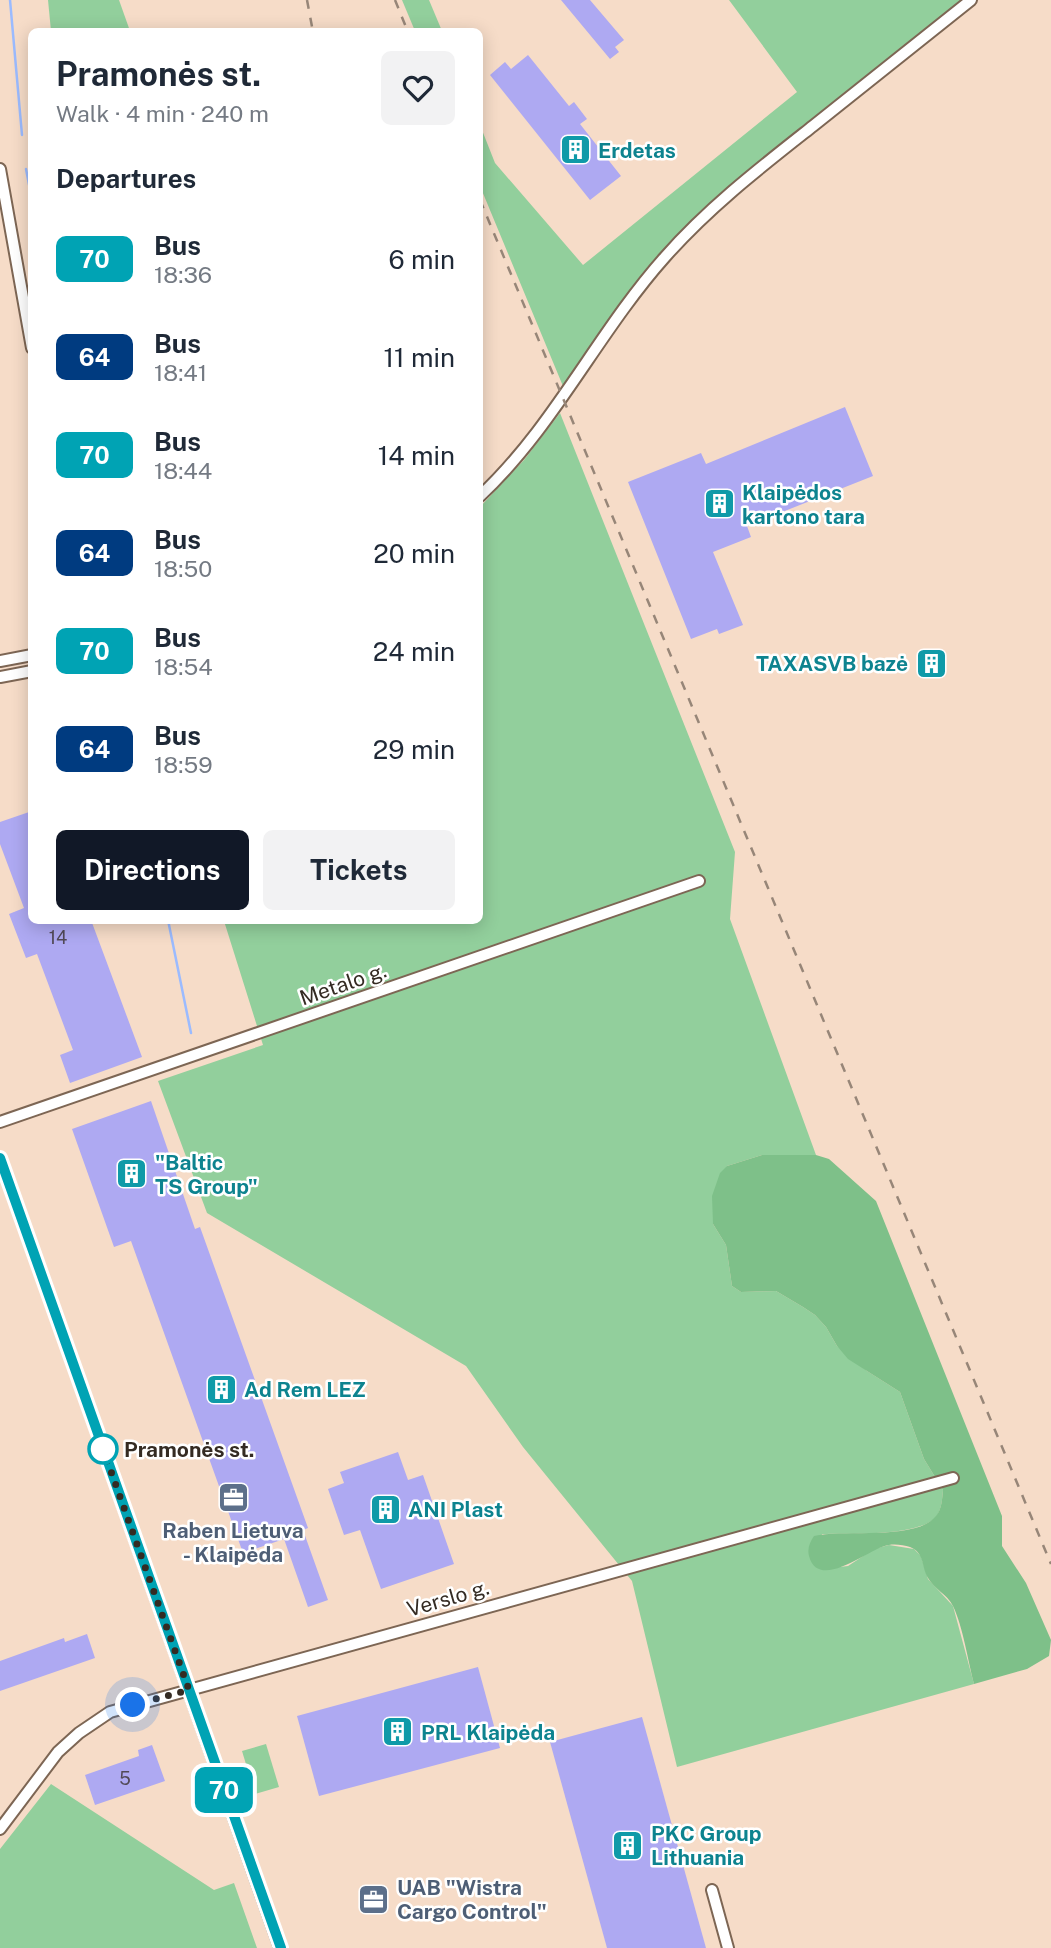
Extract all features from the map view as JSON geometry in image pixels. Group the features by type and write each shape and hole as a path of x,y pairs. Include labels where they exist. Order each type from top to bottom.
{"street":[{"path":"483,493 512,462 562,397 640,286 704,216 971,0"},
{"path":"0,169 28,326"},
{"path":"0,661 28,656"},
{"path":"0,677 28,672"},
{"name":"Metalo g.","path":"0,1122 699,881"},
{"path":"0,1158 281,1948"},
{"name":"Verslo g.","path":"0,1829 58,1752 79,1732 110,1712 953,1478"},
{"path":"712,1890 728,1948"}],"green space":[{"path":"48,0 119,0 129,28 51,28"},
{"path":"402,0 429,0 441,28 414,28"},
{"path":"729,0 963,0 686,227 645,272 565,391 483,193 483,133 495,163 583,265 797,92"},
{"path":"560,413 735,852 730,919 816,1155 762,1155 727,1166 713,1224 726,1245 732,1286 741,1292 776,1291 803,1307 826,1327 837,1346 867,1371 900,1392 924,1459 943,1490 936,1517 914,1528 882,1533 822,1534 815,1565 822,1569 848,1566 874,1549 889,1545 914,1549 921,1556 928,1579 953,1606 974,1684 677,1767 632,1581 523,1447 466,1366 207,1213 158,1081 263,1045 225,924 483,924 483,504 524,460"},
{"path":"762,1155 816,1155 829,1159 876,1201 1002,1516 1002,1546 1026,1583 1051,1640 1049,1656 1027,1669 974,1684 957,1614 947,1598 931,1582 918,1553 910,1547 889,1545 846,1565 823,1570 815,1566 809,1556 809,1545 814,1536 879,1533 913,1529 926,1524 939,1510 943,1490 924,1459 900,1392 848,1359 826,1327 803,1307 776,1291 741,1292 732,1286 726,1245 713,1224 712,1196 720,1173 727,1166"},
{"path":"266,1744 279,1787 255,1794 242,1751"},
{"path":"51,1784 214,1890 234,1883 257,1948 0,1948 0,1849"}],"building":[{"path":"561,0 590,0 624,40 615,47 619,52 610,59"},
{"name":"Erdetas","path":"528,55 569,106 574,102 587,119 580,124 621,176 590,200 490,75 505,62 511,69"},
{"name":"Klaipėdos kartono tara","path":"845,407 873,476 747,526 751,537 713,552 743,625 719,634 717,629 691,639 628,482 701,453 706,464"},
{"path":"28,812 28,924 92,924 142,1057 70,1083 60,1055 73,1050 37,954 26,958 9,914 24,908 0,844 0,822"},
{"name":"Ad Rem LEZ","path":"151,1101 195,1229 200,1227 308,1528 303,1530 328,1600 308,1607 284,1539 243,1553 131,1241 114,1247 72,1129"},
{"name":"ANI Plast","path":"398,1452 408,1480 423,1475 454,1564 381,1589 360,1530 344,1535 328,1489 344,1483 340,1472"},
{"path":"87,1634 95,1658 0,1691 0,1661 64,1638 65,1642"},
{"name":"PRL Klaipėda","path":"478,1667 500,1748 319,1796 297,1716"},
{"name":"PKC Group Lithuania","path":"642,1717 706,1948 607,1948 550,1742"},
{"path":"152,1745 165,1781 95,1805 85,1775 139,1756 138,1750"}],"waterway":[{"path":"10,0 22,135"},
{"path":"26,169 28,179"},
{"path":"169,924 191,1033"}],"railway":[{"path":"307,0 312,28"},
{"path":"395,0 406,28"},
{"path":"483,207 1051,1564"}],"bus line":[{"name":"70","path":"0,1158 281,1948"}],"place":[{"name":"Erdetas","path":"575,150"},
{"name":"Klaipėdos kartono tara","path":"719,504"},
{"name":"TAXASVB bazė","path":"931,663"},
{"name":"\"Baltic TS Group\"","path":"132,1174"},
{"name":"Ad Rem LEZ","path":"221,1389"},
{"name":"Pramonės st.","path":"103,1449"},
{"name":"Raben Lietuva - Klaipėda","path":"233,1498"},
{"name":"ANI Plast","path":"385,1509"},
{"name":"PRL Klaipėda","path":"398,1732"},
{"name":"PKC Group Lithuania","path":"628,1845"},
{"name":"UAB \"Wistra Cargo Control\"","path":"374,1899"}],"route":[{"path":"103,1449 189,1690 133,1705"}]}
